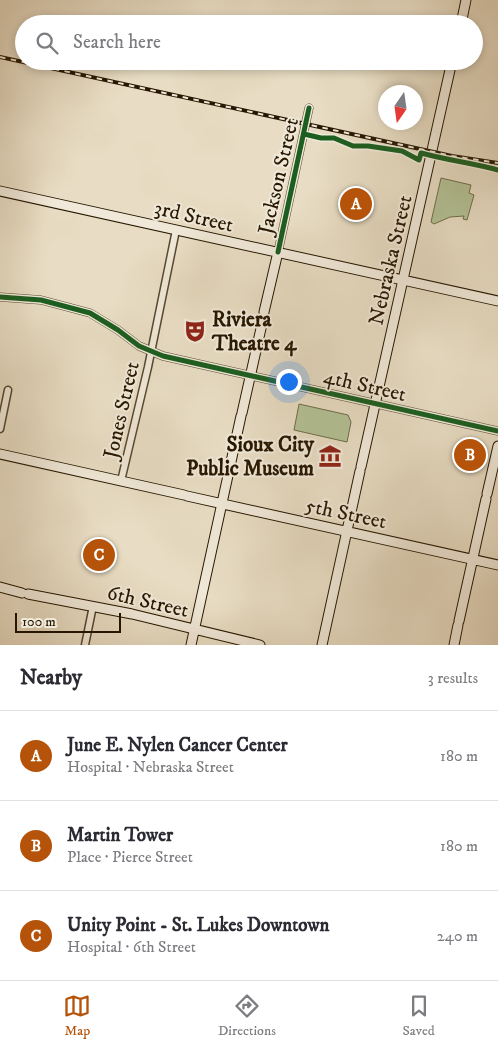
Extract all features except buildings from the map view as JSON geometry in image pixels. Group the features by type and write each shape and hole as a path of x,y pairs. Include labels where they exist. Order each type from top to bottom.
{"main road":[{"path":"462,15 466,0"},
{"name":"Nebraska Street","path":"322,645 450,70"},
{"name":"3rd Street","path":"0,191 498,301"},
{"name":"Jackson Street","path":"191,645 278,252"},
{"path":"454,645 498,446"},
{"name":"5th Street","path":"0,454 498,565"},
{"name":"6th Street","path":"0,587 93,606 260,645"}],"street":[{"name":"Jackson Street","path":"278,252 309,108"},
{"name":"Jones Street","path":"121,481 176,230"},
{"name":"4th Street","path":"0,297 41,300 90,313 118,330 139,346 163,356 498,431"},
{"path":"0,429 8,390"},
{"path":"85,645 93,606"}],"green space":[{"path":"441,178 471,185 469,193 474,195 467,220 463,219 464,216 450,217 434,224 431,222"},
{"path":"299,404 348,415 351,422 347,442 294,430"}],"railway":[{"path":"0,57 15,60"},
{"path":"59,70 452,156 498,163"}],"cycle path":[{"path":"278,252 309,108"},
{"path":"304,134 321,138 334,138 353,146 368,146 402,151 419,160 421,153 498,170"},
{"path":"0,297 41,300 90,313 118,330 139,346 163,356 498,431"}],"place":[{"name":"June E. Nylen Cancer Center","path":"356,204"},
{"name":"Riviera Theatre 4","path":"195,331"},
{"name":"Martin Tower","path":"470,455"},
{"name":"Sioux City Public Museum","path":"330,456"},
{"name":"Unity Point - St. Lukes Downtown","path":"99,555"}]}
